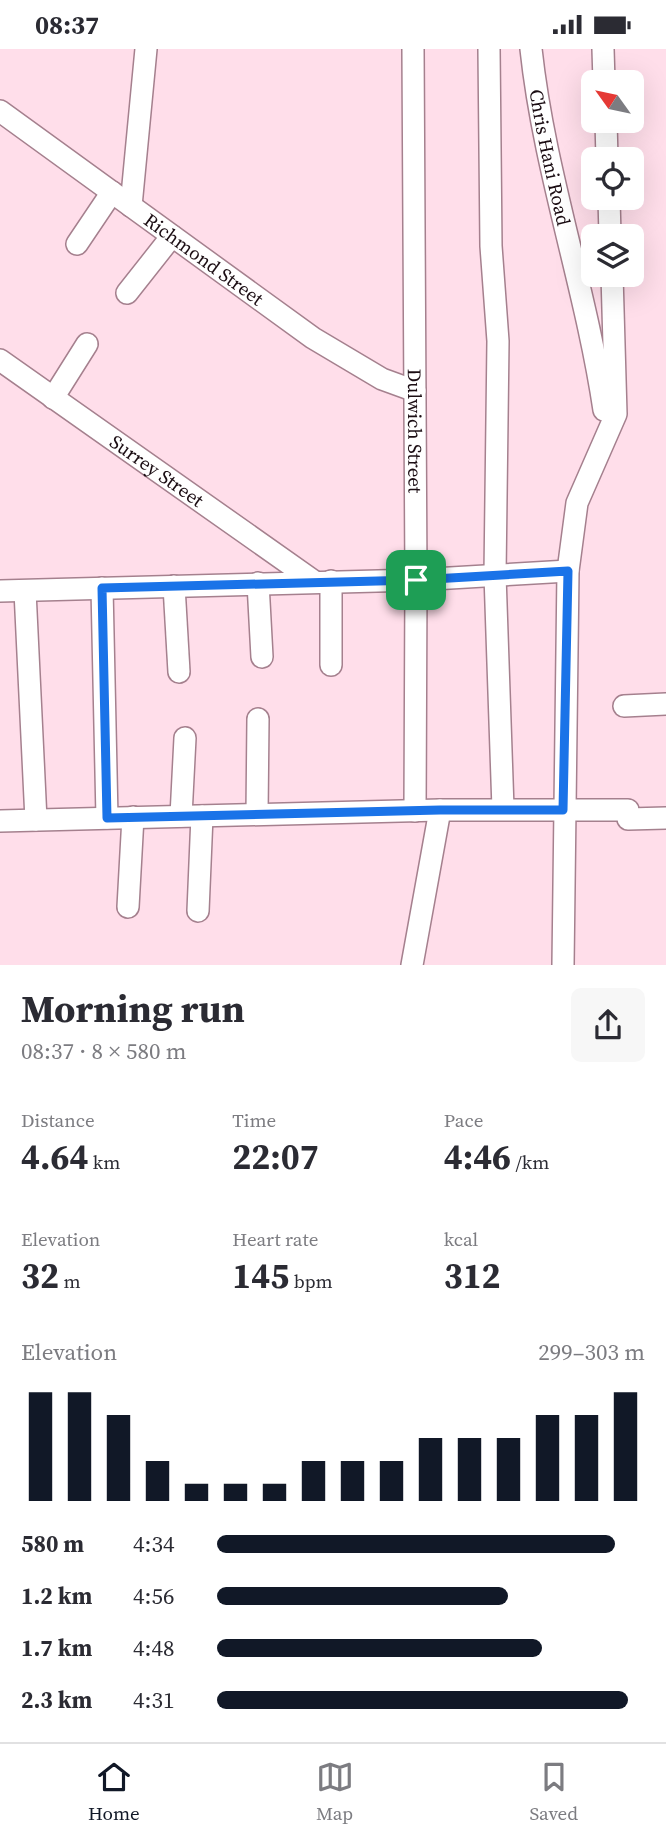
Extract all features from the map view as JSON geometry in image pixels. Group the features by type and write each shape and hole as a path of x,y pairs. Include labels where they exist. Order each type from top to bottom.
{"street":[{"path":"131,206 146,49"},
{"name":"Dulwich Street","path":"413,49 415,811"},
{"path":"489,49 491,246 498,341 495,575 503,809"},
{"name":"Chris Hani Road","path":"531,49 537,104 560,213 593,351 605,415 612,427"},
{"path":"603,49 604,70"},
{"name":"Richmond Street","path":"0,111 313,338 353,364 382,379 415,391"},
{"path":"77,244 112,192"},
{"path":"127,293 172,236"},
{"path":"563,965 568,571 577,503 593,461 612,427 616,414 612,287"},
{"path":"53,398 87,344"},
{"name":"Surrey Street","path":"0,361 323,582"},
{"path":"0,591 416,580 568,571"},
{"path":"323,582 331,665"},
{"path":"258,583 262,657"},
{"path":"174,586 179,672"},
{"path":"102,588 107,818"},
{"path":"25,591 36,820"},
{"path":"624,706 666,704"},
{"path":"257,814 258,719"},
{"path":"181,816 186,738"},
{"path":"0,821 503,809 563,810 666,818"},
{"path":"412,965 440,810"},
{"path":"198,911 202,816"},
{"path":"128,907 133,817"}],"route":[{"path":"568,571 563,810 440,810 107,818 102,588 416,580 568,571"}]}
